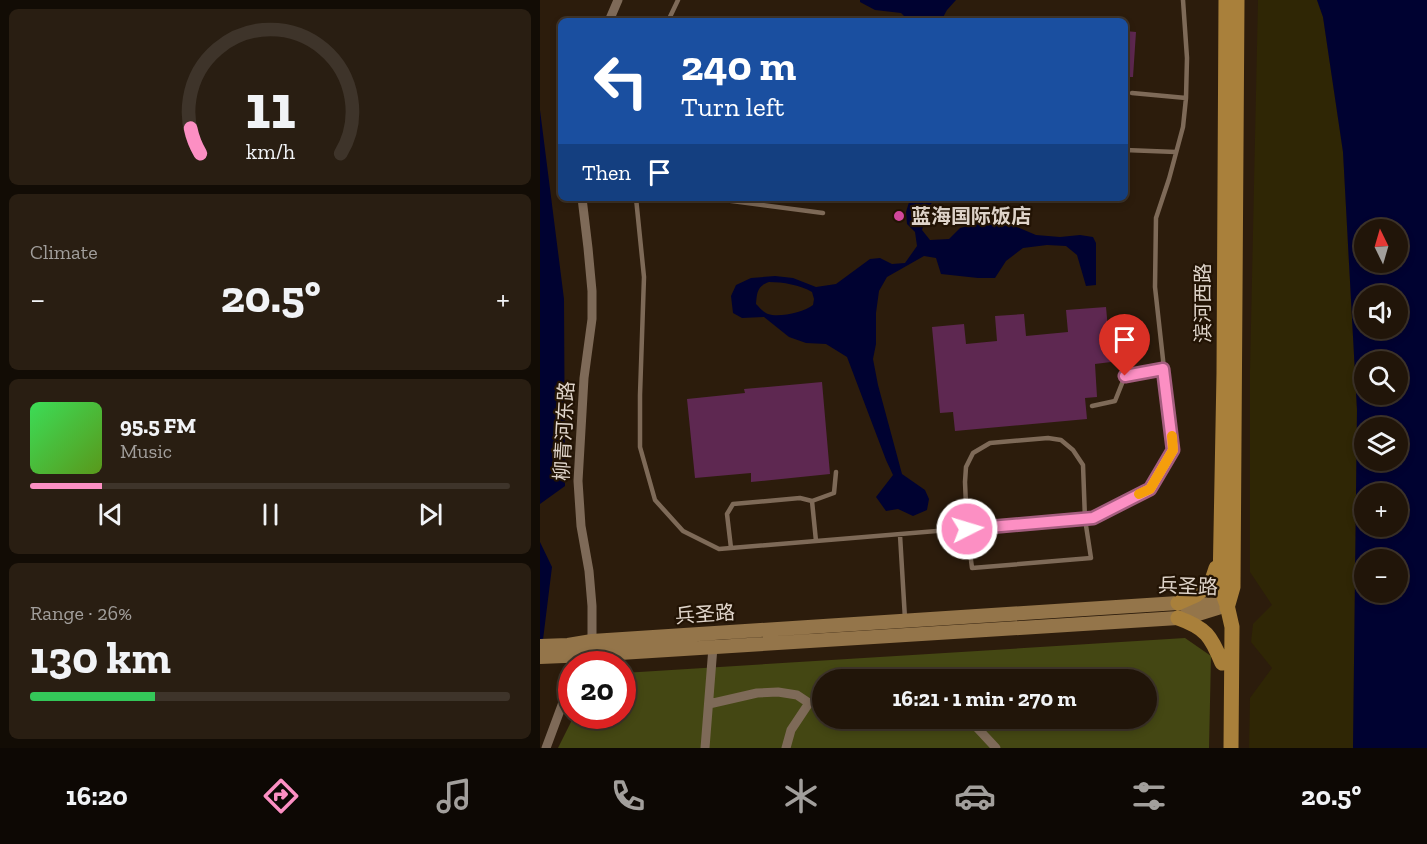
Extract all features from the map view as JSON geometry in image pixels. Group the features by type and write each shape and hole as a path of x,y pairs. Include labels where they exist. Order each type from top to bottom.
{"main road":[{"name":"滨河西路","path":"1226,0 1224,373 1220,586 1232,627 1231,748"},
{"name":"滨河西路","path":"1221,748 1222,629 1233,587 1237,0"},
{"path":"1220,553 1211,583 1178,610 1201,628 1214,642 1222,663"},
{"name":"兵圣路","path":"636,655 1227,605"},
{"name":"兵圣路","path":"568,650 592,641 905,619 1178,610"},
{"path":"540,646 568,650"},
{"path":"540,657 568,650"}],"street":[{"path":"610,18 618,0"},
{"name":"柳青河东路","path":"582,201 592,291 592,319 584,378 578,481 592,606 592,641 589,651"},
{"path":"705,748 713,647"},
{"path":"709,704 757,693 778,692 797,695 812,703"},
{"path":"786,748 791,730 809,703"},
{"path":"546,748 558,716"},
{"path":"978,729 996,748"}],"lane":[{"path":"669,18 678,0"},
{"path":"636,201 644,277 640,447 655,500 683,531 718,549 1093,518 1150,489 1173,450 1155,287 1156,219 1183,127 1187,58 1183,0"},
{"path":"1132,93 1186,98"},
{"path":"1128,150 1176,152"},
{"path":"732,201 823,213"},
{"path":"1092,406 1115,401 1125,376 1163,369"},
{"path":"1048,438 1061,440 1073,450 1083,465 1085,519 1091,558 972,568 967,529 966,467 973,453 990,444 1048,438"},
{"path":"731,548 727,514 733,504 801,498 812,501 834,493 836,472"},
{"path":"812,501 816,542"},
{"path":"900,535 905,619"}],"green space":[{"path":"1185,638 1211,656 1209,748 558,748 568,729 636,729 636,672"}],"sand":[{"path":"1258,0 1317,0 1323,17 1343,152 1354,355 1354,405 1357,405 1357,410 1357,417 1354,417 1354,471 1356,471 1356,483 1354,483 1353,748 1249,748 1250,698 1272,668 1251,642 1253,624 1272,605 1250,572 1250,371"}],"shaded area":[{"path":"860,0 956,0 943,18 906,18 901,13 875,10"},
{"path":"1317,0 1427,0 1427,748 1353,748 1355,603 1408,603 1408,549 1355,549 1355,537 1408,537 1408,483 1356,483 1356,471 1408,471 1408,417 1357,417 1357,405 1408,405 1408,351 1354,351 1354,355 1343,152 1323,17"},
{"path":"540,110 564,299 565,486 540,504"},
{"path":"909,201 934,201 929,206 922,230 930,240 949,239 960,228 976,224 999,223 1036,235 1093,237 1096,243 1096,285 1086,286 1077,255 1066,246 1047,245 1023,248 1006,261 995,278 941,274 936,258 924,256 887,277 879,291 873,359 902,474 925,490 929,499 927,510 913,516 898,509 886,511 876,497 893,475 847,357 826,344 806,343 789,337 764,317 742,318 733,313 731,296 736,285 751,278 775,276 793,278 816,287 836,284 870,259 880,258 892,264 905,263 917,246 915,232 907,224 906,212","holes":["769,282 786,283 812,292 813,305 791,314 773,315 766,313 756,304 757,293 762,286"]},
{"path":"540,542 552,567 540,664"}],"building":[{"path":"1128,31 1136,32 1133,77 1128,77"},
{"path":"1106,307 1111,362 1095,364 1097,397 1085,398 1087,419 955,431 953,412 940,413 932,327 964,324 966,344 997,341 995,316 1024,314 1026,336 1068,332 1066,310"},
{"path":"822,382 830,474 751,482 751,473 695,478 687,399 745,393 744,389"}],"slow traffic":[{"path":"1139,494 1150,489 1173,450 1172,436"}],"place":[{"name":"蓝海国际饭店","path":"899,216"}],"route":[{"path":"967,529 1093,518 1150,489 1173,450 1163,369 1125,376"}]}
